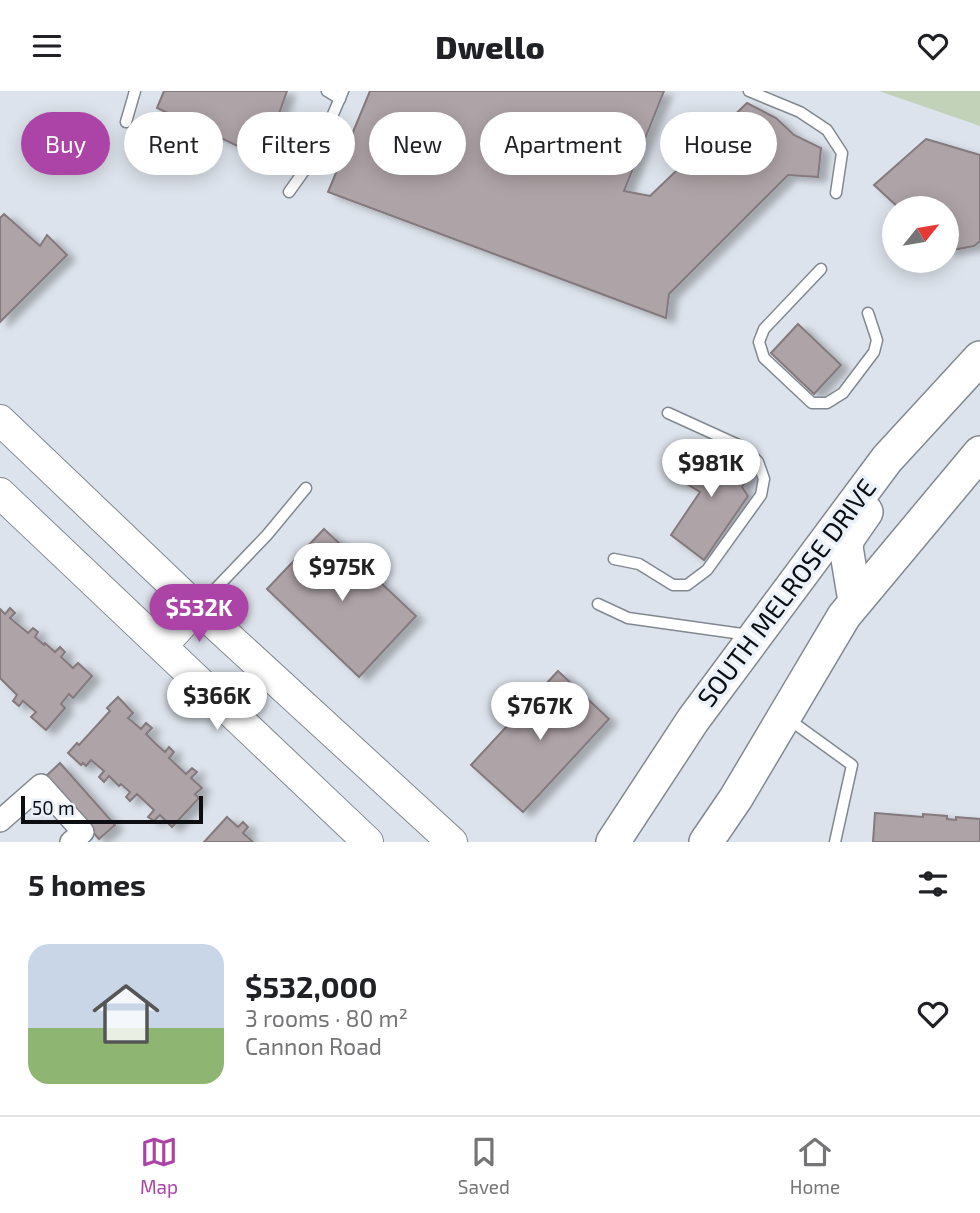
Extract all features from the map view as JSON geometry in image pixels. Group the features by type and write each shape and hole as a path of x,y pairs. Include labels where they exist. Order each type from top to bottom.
{"main road":[{"name":"SOUTH MELROSE DRIVE","path":"613,842 693,720 860,495 895,450 980,358"},
{"path":"0,420 197,608 452,842"},
{"path":"706,842 736,798 855,601 980,453"},
{"path":"0,493 368,842"},
{"path":"855,601 846,547 848,538 866,513 867,507 860,495"},
{"path":"163,645 197,608"}],"street":[{"path":"0,821 41,785 83,832 71,842"}],"lane":[{"path":"129,112 135,91"},
{"path":"289,192 316,154 341,95 327,91"},
{"path":"749,91 800,112 827,130 842,153 836,193"},
{"path":"821,269 764,329 759,342 764,358 813,403 827,403 843,393 874,352 877,340 868,313"},
{"path":"614,559 639,564 673,585 687,585 707,570 761,495 764,479 758,462 745,448 668,413"},
{"path":"197,608 267,535 306,488"},
{"path":"598,604 628,618 676,627 755,636"},
{"path":"785,716 852,765 835,842"}],"green space":[{"path":"879,91 980,91 980,126"}],"building":[{"path":"164,91 287,91 280,112 237,112 237,146 223,139 223,112 165,112 157,108"},
{"path":"370,91 664,91 646,136 646,112 480,112 480,175 630,175 624,191 650,196 672,175 777,175 777,119 794,135 821,148 818,177 788,175 669,294 666,318 328,192 335,175 355,175 355,127"},
{"path":"747,103 764,112 738,112"},
{"path":"926,139 980,155 980,241 974,246 959,249 959,196 886,196 874,185"},
{"path":"4,214 40,246 47,235 67,255 0,322 0,218"},
{"path":"798,324 841,365 814,394 771,353"},
{"path":"707,441 753,472 742,487 748,496 704,560 671,535 700,492 679,479"},
{"path":"324,529 416,616 359,677 267,589"},
{"path":"10,608 15,613 10,618 28,633 33,628 38,632 35,637 44,645 45,643 55,652 60,647 65,652 61,657 73,668 78,663 92,676 73,698 69,694 61,704 65,708 46,730 31,717 36,712 23,701 19,706 13,701 17,695 0,678 0,609 5,614"},
{"path":"558,671 609,719 523,812 471,765"},
{"path":"118,697 133,713 128,718 141,729 146,723 152,728 146,734 165,752 169,747 174,752 169,758 186,774 192,768 197,772 191,778 202,788 195,794 199,798 172,827 160,815 154,821 148,817 154,810 137,794 130,801 126,797 130,792 121,784 119,786 109,776 104,782 99,777 104,771 91,760 86,766 83,763 81,765 68,753 77,743 79,745 110,711 107,708"},
{"path":"60,763 115,825 99,839 45,777"},
{"path":"875,813 947,816 947,819 956,820 956,817 980,819 980,842 873,842"},
{"path":"227,817 238,827 243,822 248,827 243,833 253,842 204,842"}]}
